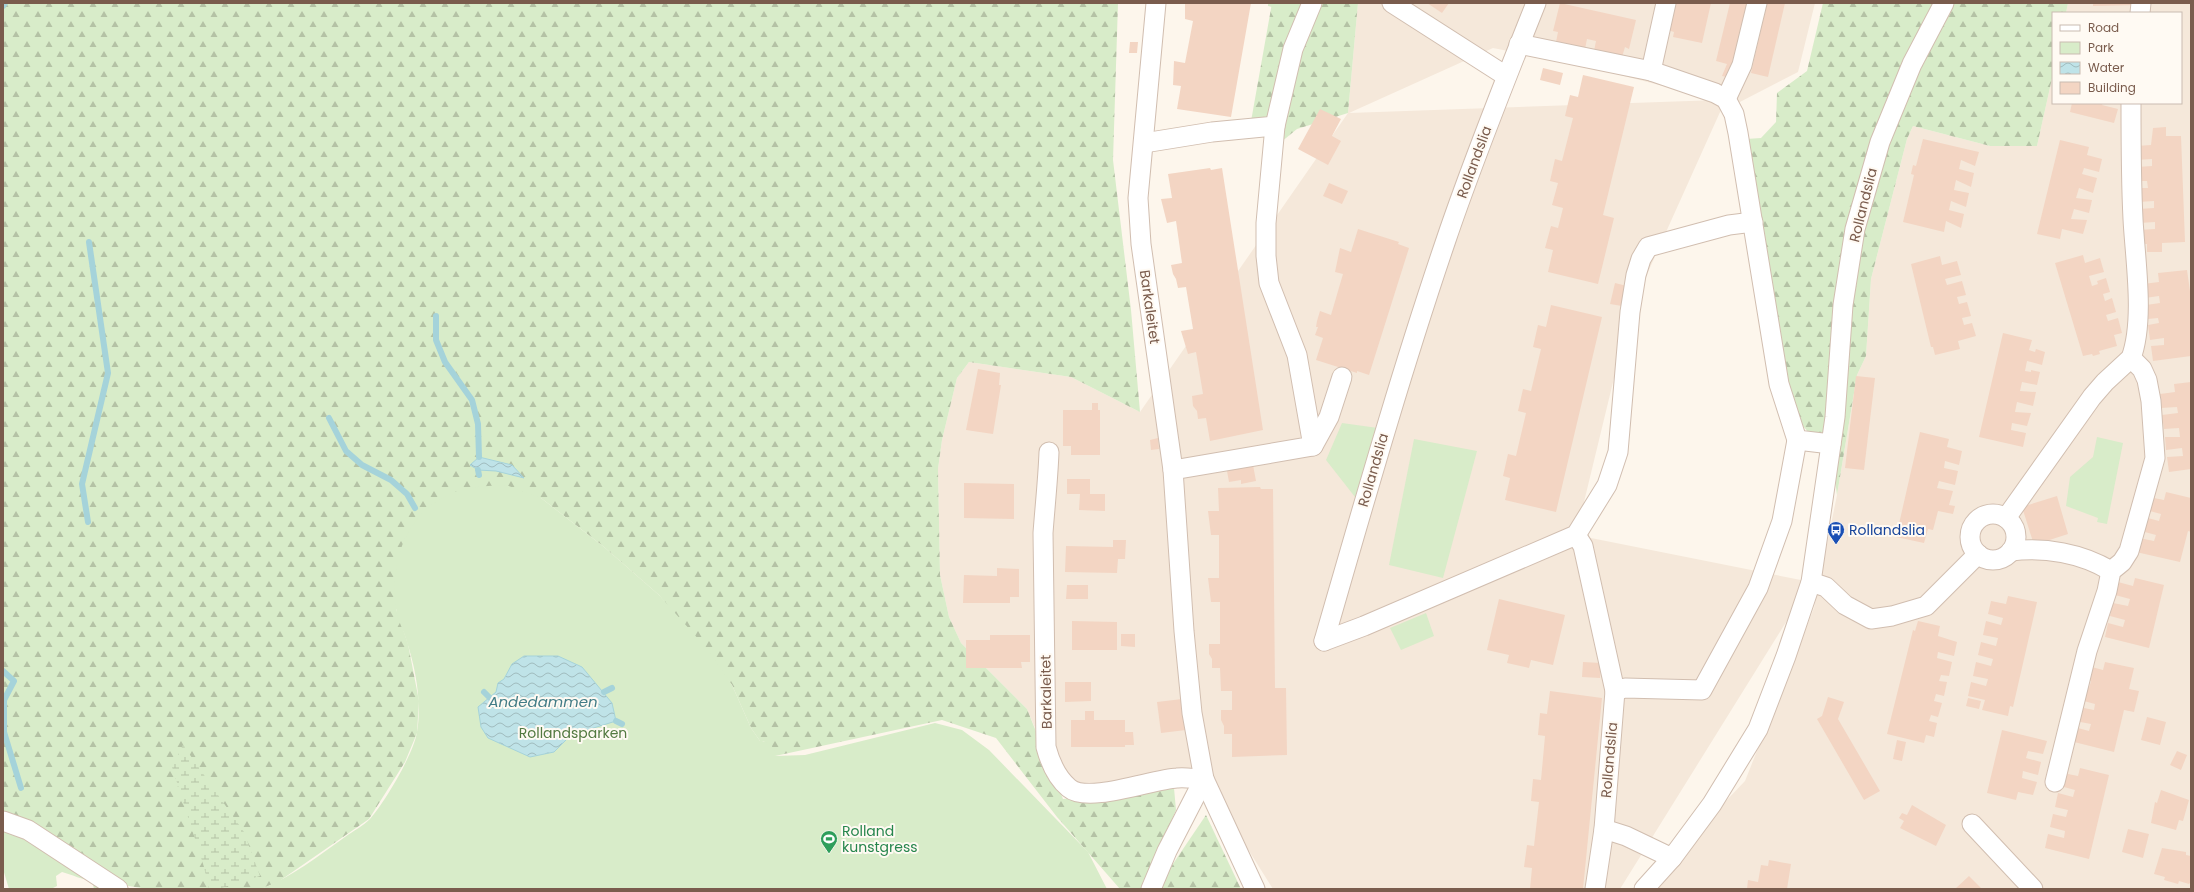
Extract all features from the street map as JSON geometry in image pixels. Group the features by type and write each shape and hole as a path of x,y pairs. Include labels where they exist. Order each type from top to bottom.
{"street":[{"name":"Barkaleitet","path":"1156,3 1138,198 1141,244 1173,470 1184,631 1192,713 1204,779 1255,889"},
{"path":"1312,3 1293,49 1275,126 1266,222 1266,256 1268,276 1297,355 1314,446"},
{"path":"1392,3 1506,76"},
{"name":"Rollandslia","path":"1536,3 1506,76 1446,240 1381,442 1324,641 1364,626 1576,535 1583,546 1615,691 1604,829 1595,889"},
{"path":"1651,71 1666,3"},
{"path":"1726,100 1742,65 1757,3"},
{"name":"Rollandslia","path":"1644,889 1672,858 1712,804 1758,729 1786,656 1811,582 1835,417 1843,305 1855,229 1880,142 1912,64 1944,3"},
{"path":"1520,44 1651,71 1715,93 1726,100 1734,114 1738,133 1779,384 1797,440 1794,463 1782,521 1758,588 1702,690 1626,688 1615,691"},
{"path":"2006,518 2062,437 2092,397 2105,382 2131,358 2137,327 2138,287 2133,218 2131,104"},
{"path":"1144,143 1212,132 1275,126"},
{"path":"1576,535 1607,486 1618,452 1630,312 1636,275 1641,259 1648,248 1729,225 1753,222"},
{"path":"2056,782 2087,652 2107,591 2111,571 2122,562 2129,551 2155,458 2151,400 2147,380 2142,369 2131,358"},
{"path":"1314,446 1329,417 1342,377"},
{"path":"1797,440 1831,444"},
{"path":"1173,470 1314,446"},
{"name":"Barkaleitet","path":"1049,452 1048,491 1043,533 1046,747 1050,764 1070,789 1085,793 1102,793 1176,778 1204,779"},
{"path":"1992,514 2006,518 2015,529 2015,544 2011,551 1999,559 1991,559 1978,554 1971,540 1971,533 1978,519 1992,514"},
{"path":"2011,551 2045,550 2094,561 2111,571"},
{"path":"1811,582 1826,587 1845,605 1871,619 1892,616 1926,606 1978,554"},
{"path":"1151,889 1167,851 1204,779"},
{"path":"3,822 28,830 118,889"},
{"path":"1972,824 2033,889"},
{"path":"1604,829 1626,836 1672,858"}],"shaded area":[{"path":"1358,3 1815,3 1798,72 1736,104 1725,101 1630,312 1576,535 1811,582 1620,889 1273,889 1204,779 1085,793 1050,764 1027,709 961,643 949,617 940,575 938,469 942,440 957,378 969,362 1071,377 1140,412 1348,113","holes":["1493,48 1581,65 1718,100 1349,113"]},
{"path":"2068,3 2191,3 2191,889 1642,889 1745,781 1814,608 1837,495 1857,375 1866,356 1871,279 1907,139 1913,126 1990,146 2037,146 2052,78 2052,104 2182,104 2182,12 2066,12"}],"green space":[{"path":"3,3 1118,3 1113,160 1131,310 1140,412 1071,377 969,362 957,378 942,440 938,469 940,575 949,617 961,643 1027,709 1063,799 1174,788 1176,810 1143,888 1120,889 1057,817 996,738 942,720 775,756 764,741 760,741 751,728 732,685 659,595 604,547 541,498 396,609 408,644 419,701 417,733 405,762 369,819 278,882 261,889 148,889 122,885 3,813"},
{"path":"1268,3 1306,3 1303,14 1268,6"},
{"path":"1272,3 1358,3 1348,113 1297,129 1275,147 1250,127"},
{"path":"1823,3 2068,3 2066,12 2052,12 2052,78 2037,146 1990,146 1913,126 1907,139 1871,279 1866,356 1857,375 1837,495 1833,465 1820,445 1802,425 1794,410 1785,378 1780,327 1772,295 1746,139 1761,138 1776,122 1777,93 1807,71"},
{"path":"1342,423 1378,428 1355,497 1326,460"},
{"path":"2097,437 2123,443 2107,524 2097,522 2098,518 2066,506 2070,477 2093,457"},
{"path":"1414,439 1477,451 1443,578 1389,565"},
{"name":"Rollandsparken","path":"506,485 541,498 604,547 659,595 708,650 732,685 751,728 760,741 771,745 775,756 805,755 935,723 962,730 989,750 1088,852 1107,889 261,889 315,859 364,824 370,819 391,790 415,741 419,710 415,675 406,638 396,608 396,574 404,541 422,514 435,503 450,494 471,488"},
{"path":"1426,613 1434,636 1401,650 1390,628"},
{"path":"183,745 244,832 260,876 218,889 209,889 204,867 172,767"},
{"path":"1206,815 1241,889 1156,889"},
{"path":"3,826 30,837 56,853 105,889 94,889 92,880 62,872 56,876 57,886 51,889 9,889 3,869"}],"water":[{"path":"479,457 512,465 524,478 496,471 478,470 470,465"},
{"name":"Andedammen","path":"524,656 558,656 582,667 612,703 616,721 571,735 554,752 530,757 488,738 481,727 478,707 496,692 498,683 504,679 512,664"}],"building":[{"path":"1185,3 1251,3 1231,117 1177,109 1181,86 1173,85 1174,61 1185,63 1193,21 1185,19"},
{"path":"1427,3 1449,3 1442,13"},
{"path":"1560,3 1636,20 1629,49 1625,47 1622,57 1594,51 1596,41 1587,39 1585,49 1556,42 1558,32 1553,31"},
{"path":"1670,3 1711,3 1702,43 1673,37 1674,32 1664,29"},
{"path":"1730,3 1748,3 1731,78 1722,76 1727,64 1716,61"},
{"path":"1767,3 1785,3 1768,77 1751,73"},
{"path":"2093,3 2138,3 2138,5 2093,6"},
{"path":"1130,42 1138,42 1137,53 1129,53"},
{"path":"1543,68 1563,73 1560,85 1540,80"},
{"path":"1583,75 1634,87 1603,215 1614,218 1598,284 1548,272 1553,250 1545,248 1551,226 1558,228 1563,208 1552,205 1558,183 1550,181 1555,159 1562,161 1573,118 1565,116 1570,95 1578,97"},
{"path":"2072,104 2102,104 2118,109 2114,123 2070,112"},
{"path":"1320,109 1341,119 1332,136 1341,141 1328,165 1298,149"},
{"path":"2166,127 2166,136 2181,136 2185,242 2162,243 2162,252 2147,252 2147,244 2139,244 2139,230 2155,229 2155,222 2139,223 2138,209 2154,208 2154,201 2138,202 2137,188 2148,188 2147,181 2137,181 2137,167 2152,166 2152,159 2136,160 2136,146 2151,145 2153,128"},
{"path":"1923,139 1979,152 1975,166 1961,160 1959,169 1974,173 1971,187 1956,180 1954,190 1969,193 1966,207 1951,201 1949,210 1964,214 1961,228 1946,221 1944,232 1903,222 1914,175 1911,174 1913,165 1916,166"},
{"path":"2060,140 2089,147 2087,155 2102,159 2099,172 2084,168 2082,174 2097,178 2093,193 2079,188 2076,198 2092,200 2089,213 2074,209 2071,219 2087,220 2083,234 2062,229 2060,239 2037,234"},
{"path":"1210,168 1211,170 1222,168 1263,430 1210,441 1206,418 1198,419 1197,411 1193,406 1192,396 1203,394 1196,352 1188,354 1181,331 1193,329 1186,287 1178,288 1171,265 1182,263 1176,221 1167,223 1161,199 1172,198 1168,174"},
{"path":"1329,183 1348,191 1342,204 1323,196"},
{"path":"1358,229 1399,242 1398,244 1409,248 1369,375 1357,371 1357,373 1316,360 1323,338 1315,335 1318,327 1316,327 1320,311 1331,315 1343,274 1335,272 1340,248 1351,252"},
{"path":"2083,255 2085,263 2100,258 2104,272 2089,276 2092,286 2098,284 2097,281 2106,278 2110,292 2103,294 2105,301 2112,298 2116,312 2106,315 2108,321 2118,318 2122,333 2114,335 2117,346 2099,351 2100,354 2093,356 2092,354 2083,356 2055,263"},
{"path":"1940,256 1942,265 1957,261 1961,275 1945,279 1947,285 1962,281 1966,295 1957,297 1959,304 1967,302 1971,316 1962,318 1964,325 1972,323 1976,336 1958,341 1960,349 1935,355 1933,347 1931,347 1911,264"},
{"path":"2187,270 2191,298 2191,356 2153,361 2151,346 2164,345 2164,338 2150,340 2148,325 2159,323 2158,318 2148,319 2146,305 2160,303 2159,296 2145,298 2143,284 2159,282 2158,273"},
{"path":"1615,283 1627,286 1622,306 1610,304"},
{"path":"1551,305 1602,317 1556,512 1505,500 1510,478 1503,476 1508,454 1516,456 1526,413 1518,411 1523,389 1531,391 1541,349 1533,347 1538,325 1546,327"},
{"path":"2003,333 2032,340 2029,350 2035,352 2036,349 2045,352 2042,365 2027,361 2025,371 2031,372 2031,370 2040,372 2037,385 2022,382 2020,391 2036,392 2033,406 2017,402 2015,412 2031,413 2027,426 2012,423 2011,430 2026,433 2023,447 1979,437"},
{"path":"978,369 1000,373 999,385 1001,385 993,434 966,430"},
{"path":"1856,376 1875,378 1864,470 1845,468"},
{"path":"2191,382 2191,469 2169,472 2167,457 2183,456 2182,448 2166,450 2165,437 2180,437 2179,428 2164,429 2162,415 2178,413 2177,407 2161,408 2160,394 2175,392 2174,384"},
{"path":"1092,403 1098,403 1098,410 1100,410 1100,455 1071,455 1071,446 1063,446 1063,410 1092,410"},
{"path":"1920,432 1949,439 1947,447 1962,451 1959,465 1945,461 1944,468 1958,471 1955,485 1939,481 1937,488 1953,491 1949,505 1955,506 1953,514 1938,511 1933,530 1928,529 1924,543 1896,537"},
{"path":"1158,438 1159,449 1151,450 1150,440"},
{"path":"1253,465 1256,481 1241,484 1241,480 1229,482 1227,471"},
{"path":"1067,479 1090,479 1090,494 1105,494 1105,511 1079,510 1080,494 1067,494"},
{"path":"964,483 1014,484 1014,519 964,518"},
{"path":"1260,487 1261,489 1273,489 1275,688 1286,688 1287,755 1232,757 1232,734 1224,734 1224,726 1221,720 1221,710 1232,710 1232,691 1221,691 1220,668 1212,668 1212,659 1209,654 1209,644 1220,644 1220,602 1211,602 1208,578 1219,578 1219,535 1211,535 1208,511 1219,511 1218,488"},
{"path":"2166,492 2191,498 2191,532 2188,531 2180,562 2136,552 2139,538 2154,541 2156,535 2141,531 2144,517 2159,521 2161,514 2146,510 2149,497 2164,500"},
{"path":"2057,496 2068,534 2034,545 2022,507"},
{"path":"1113,540 1126,540 1125,559 1118,559 1117,573 1065,572 1066,546 1113,547"},
{"path":"997,568 1019,569 1019,597 1010,597 1010,603 963,603 964,575 997,576"},
{"path":"2135,578 2164,585 2149,648 2105,637 2108,623 2123,627 2125,620 2110,616 2113,603 2128,606 2130,599 2115,595 2118,582 2133,586"},
{"path":"1067,585 1088,585 1088,599 1066,599"},
{"path":"2008,596 2037,602 2013,707 2010,706 2008,716 1982,710 1985,700 1968,696 1971,682 1986,686 1988,679 1973,676 1976,662 1991,666 1993,659 1978,655 1981,642 1996,646 1998,638 1983,635 1986,621 2001,625 2003,618 1988,614 1991,601 2006,604"},
{"path":"1499,599 1565,615 1553,665 1531,660 1529,668 1507,663 1509,655 1487,650"},
{"path":"1072,621 1117,622 1117,650 1072,650"},
{"path":"1918,621 1940,626 1938,636 1957,642 1954,656 1938,652 1937,658 1952,662 1949,676 1941,675 1939,681 1947,682 1944,696 1936,694 1934,701 1942,703 1938,717 1931,715 1929,721 1937,723 1934,737 1926,735 1924,743 1887,734 1913,630 1915,631"},
{"path":"1121,634 1135,634 1135,647 1121,646"},
{"path":"990,635 1030,635 1030,662 1021,662 1022,668 966,668 966,640 990,640"},
{"path":"1583,662 1601,663 1600,678 1582,677"},
{"path":"2105,662 2134,668 2129,689 2139,691 2134,712 2124,710 2114,752 2070,741 2074,727 2089,731 2091,724 2075,721 2079,707 2094,710 2095,704 2080,700 2083,687 2089,688 2091,681 2085,680 2088,666 2103,670"},
{"path":"1065,682 1091,682 1091,701 1065,702"},
{"path":"1550,691 1602,698 1583,889 1530,889 1532,868 1524,867 1527,845 1534,846 1539,802 1531,801 1533,779 1541,780 1545,736 1538,735 1540,713 1547,714"},
{"path":"1828,697 1844,702 1838,719 1880,791 1864,800 1817,719 1822,716"},
{"path":"1968,698 1981,701 1979,709 1966,706"},
{"path":"1182,699 1186,730 1161,733 1157,702"},
{"path":"1085,711 1094,711 1094,720 1125,720 1125,732 1133,732 1134,745 1125,745 1125,747 1071,747 1071,720 1085,720"},
{"path":"2147,717 2166,722 2160,745 2141,740"},
{"path":"2002,730 2047,741 2043,754 2028,751 2026,758 2041,762 2038,775 2023,771 2022,778 2037,782 2033,795 2018,792 2016,800 1987,793"},
{"path":"1897,740 1906,742 1902,761 1893,759"},
{"path":"2177,751 2187,755 2181,770 2170,765"},
{"path":"2080,768 2109,775 2089,859 2045,848 2048,834 2064,838 2065,831 2050,827 2053,814 2066,817 2068,810 2055,807 2058,793 2073,797 2075,790 2060,786 2063,773 2078,776"},
{"path":"2161,790 2189,800 2183,821 2179,820 2176,830 2151,823 2155,802 2157,803"},
{"path":"1912,805 1946,825 1936,846 1900,828 1904,821 1899,818 1902,813 1907,815"},
{"path":"2128,829 2149,834 2143,858 2122,852"},
{"path":"2162,848 2186,852 2186,855 2191,856 2191,882 2189,884 2179,881 2178,884 2164,880 2165,877 2154,874"},
{"path":"1769,860 1791,864 1787,889 1747,889 1748,880 1758,882 1761,865 1768,866"},
{"path":"1969,876 1982,889 1955,889"}],"waterway":[{"path":"88,522 82,484 108,373 89,242"},
{"path":"436,316 436,340 445,362 472,400 478,424 479,457"},
{"path":"329,418 346,451 362,465 391,480 407,494 415,508"},
{"path":"478,470 479,475"},
{"path":"3,671 14,681 4,700 4,732 21,788"},
{"path":"604,692 612,688"},
{"path":"484,692 490,698"},
{"path":"616,721 622,724"}],"place":[{"name":"Rollandslia","path":"1836,545"},
{"name":"Rolland kunstgress","path":"829,854"}]}
